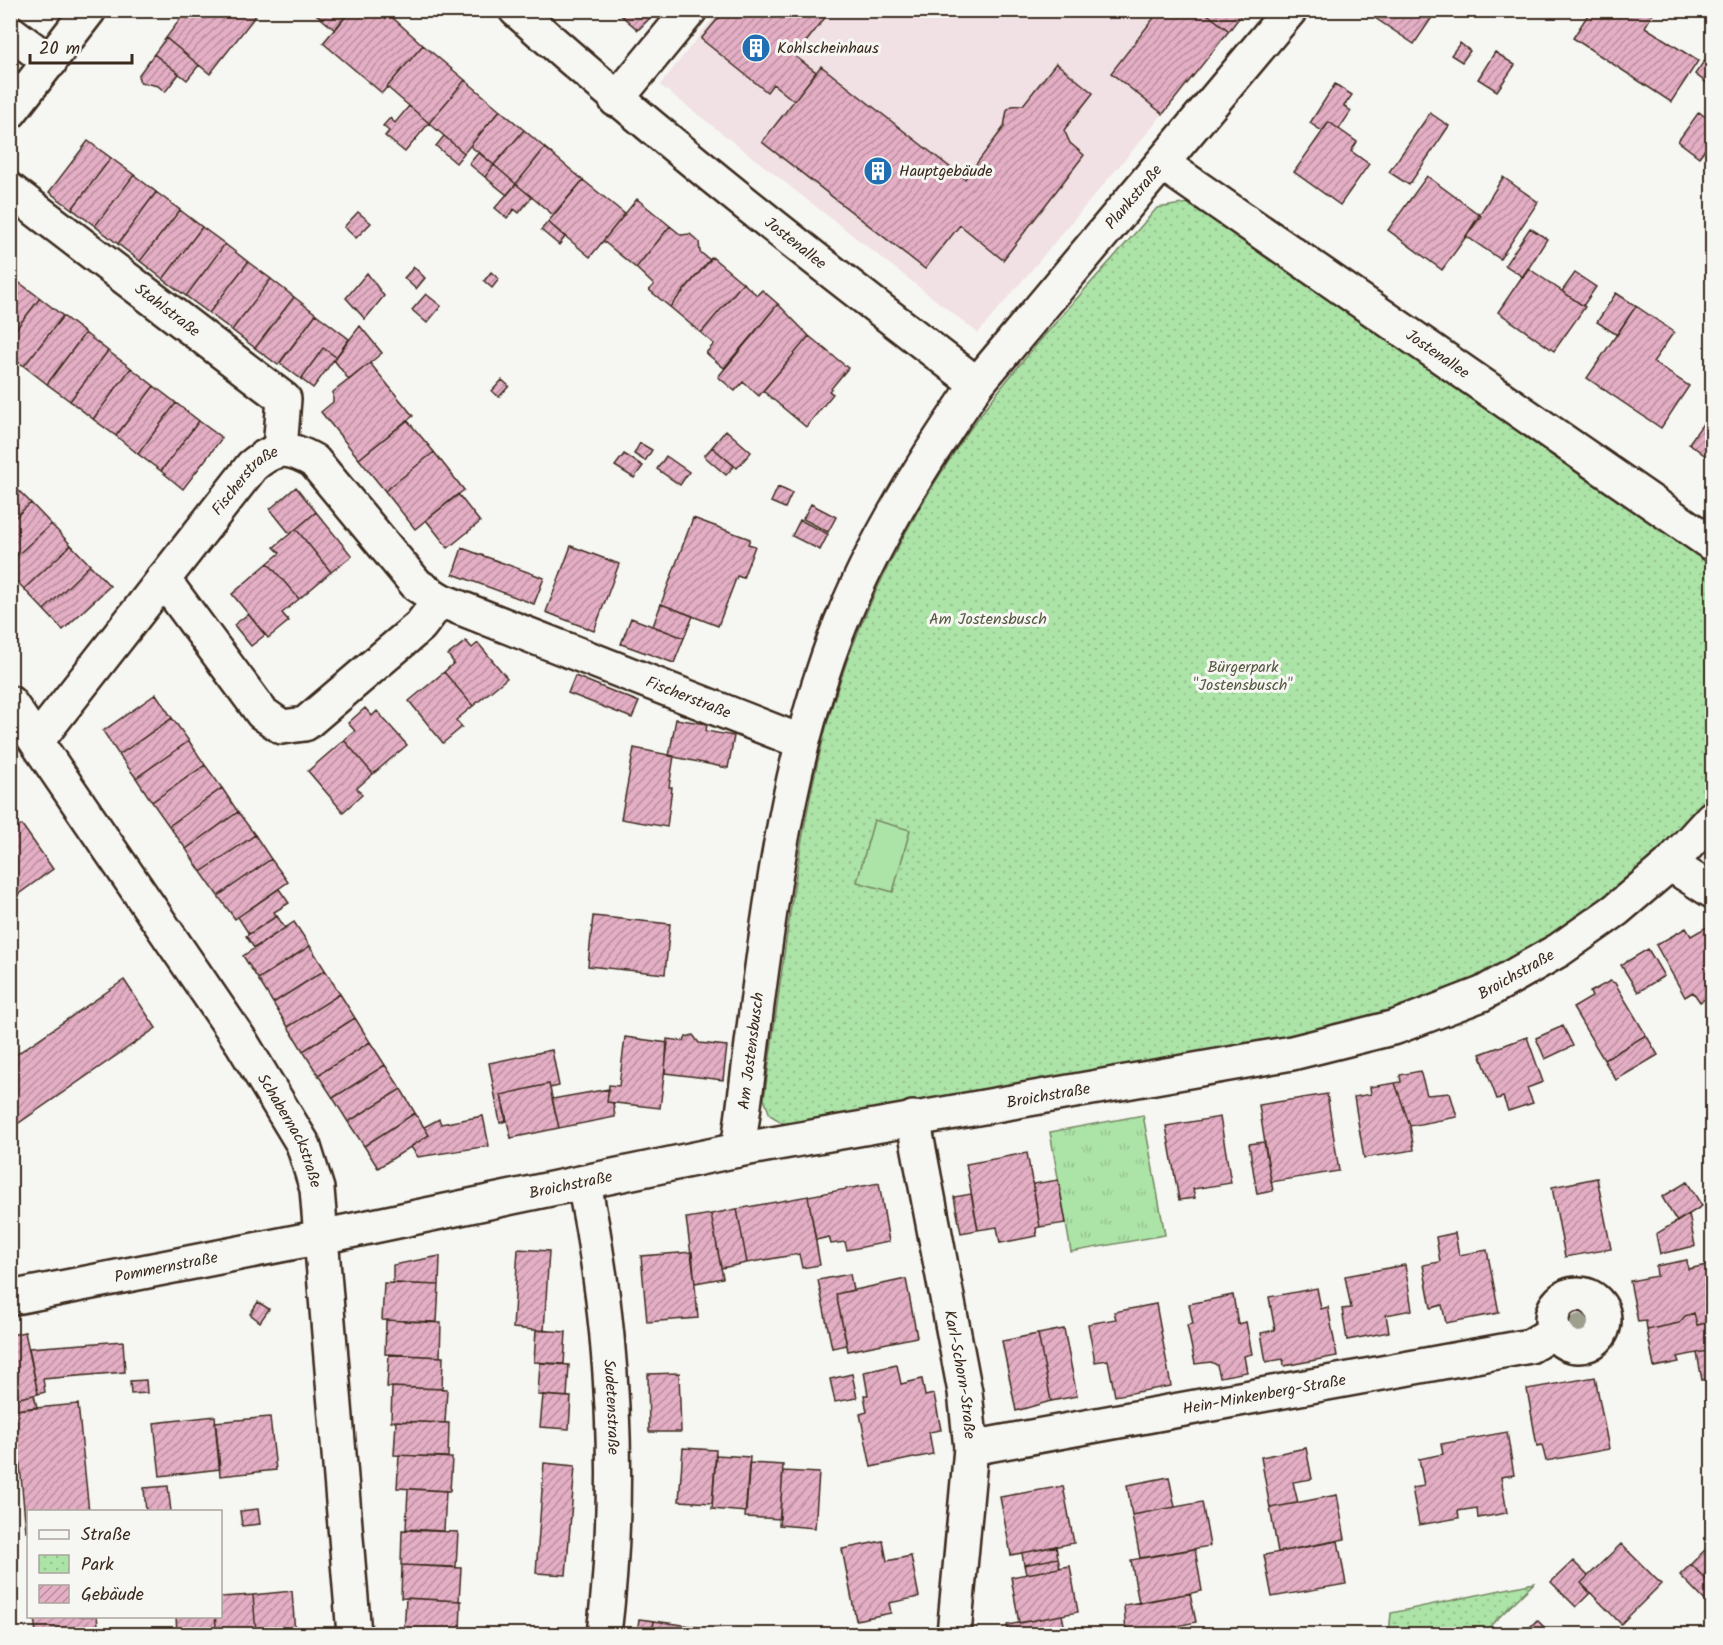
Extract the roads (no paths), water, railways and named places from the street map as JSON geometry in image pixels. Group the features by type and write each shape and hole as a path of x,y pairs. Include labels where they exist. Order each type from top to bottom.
{"street":[{"path":"10,112 89,10"},
{"name":"Jostenallee","path":"516,10 616,100 834,275 978,384"},
{"path":"616,100 690,10"},
{"name":"Plankstraße","path":"978,384 1290,10"},
{"path":"10,32 50,62"},
{"name":"Jostenallee","path":"1163,164 1713,543"},
{"name":"Stahlstraße","path":"10,190 284,399 279,449"},
{"name":"Am Jostensbusch","path":"738,1150 780,849 802,742 828,656 857,588 895,513 941,437 978,384"},
{"name":"Fischerstraße","path":"37,741 252,466 265,455 279,449 296,451 314,461 417,585 440,600 802,742"},
{"path":"162,579 262,712 282,727 305,724 420,626 440,600"},
{"name":"Schabernackstraße","path":"10,703 242,1043 303,1144 317,1189 354,1635"},
{"name":"Broichstraße","path":"321,1237 738,1150 1292,1053 1396,1027 1482,994 1559,950 1616,910 1670,864 1713,818"},
{"path":"1670,864 1713,891"},
{"name":"Karl-Schorn-Straße","path":"913,1118 965,1392 971,1448 954,1635"},
{"name":"Sudetenstraße","path":"584,1183 598,1253 610,1376 611,1525 604,1635"},
{"name":"Pommernstraße","path":"10,1298 321,1237"},
{"name":"Hein-Minkenberg-Straße","path":"971,1448 1530,1346 1554,1332"}],"place":[{"name":"Kohlscheinhaus","path":"756,48"},
{"name":"Hauptgebäude","path":"878,171"}],"park label":[{"name":"Bürgerpark \"Jostensbusch\"","path":"1243,676"}]}
